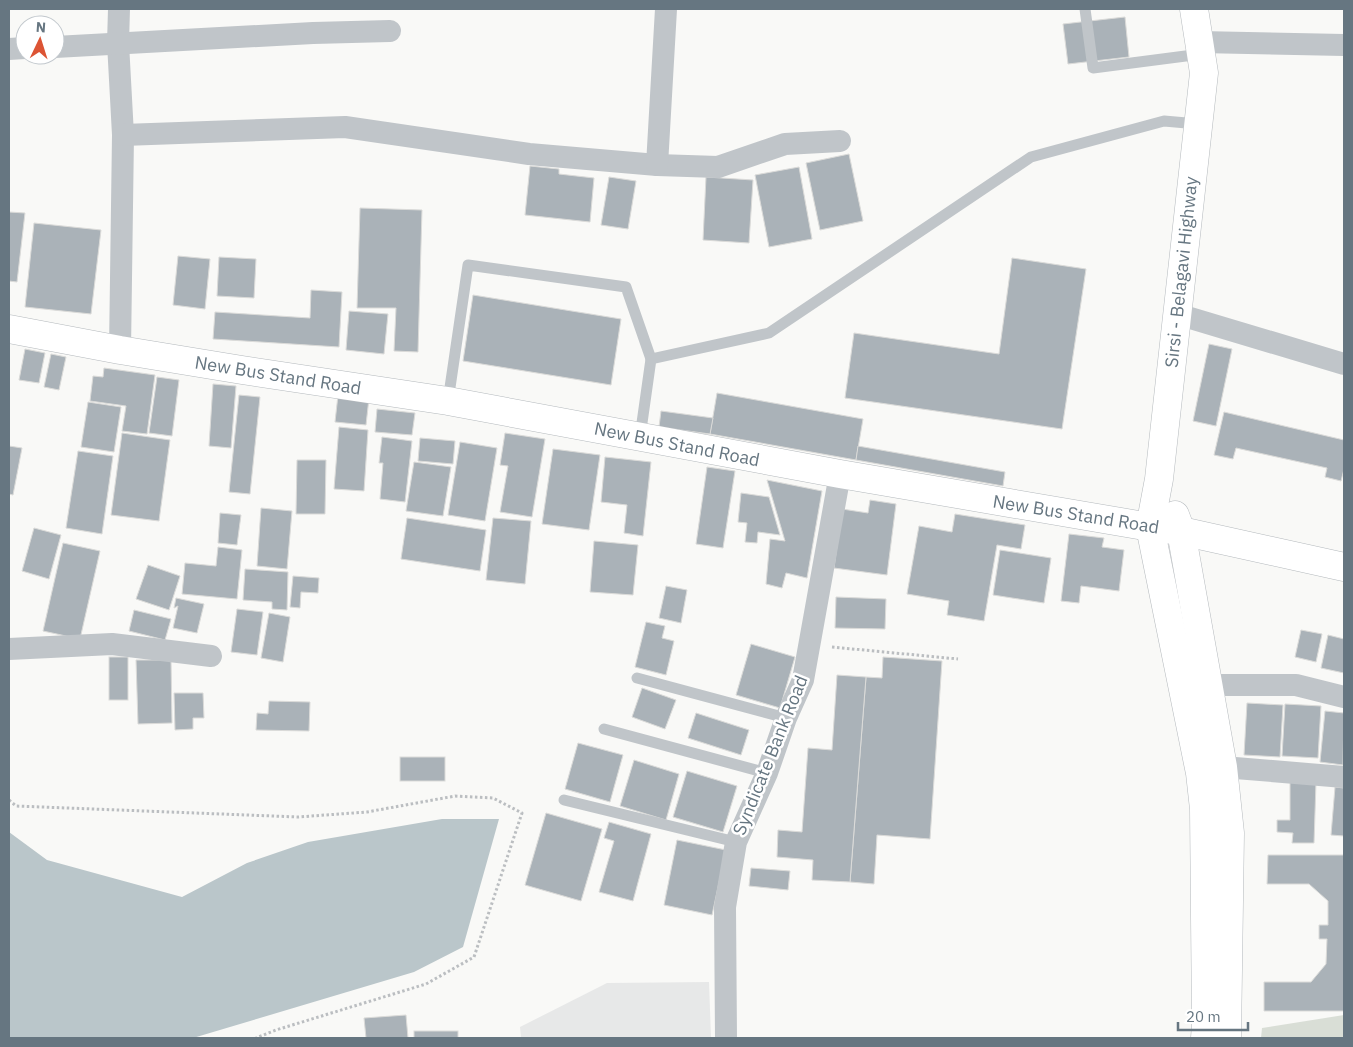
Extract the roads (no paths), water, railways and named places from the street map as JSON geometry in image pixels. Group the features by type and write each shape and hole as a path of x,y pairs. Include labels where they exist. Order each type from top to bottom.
{"main road":[{"name":"Sirsi - Belagavi Highway","path":"1194,9 1204,73 1159,479 1181,530 1223,766 1230,833 1227,1038"},
{"name":"New Bus Stand Road","path":"9,329 120,350 448,401 840,474 1150,527 1181,530 1344,567"},
{"path":"1159,479 1150,527 1200,773 1204,809 1205,1038"}],"street":[{"path":"119,9 118,43 123,135 120,350"},
{"path":"657,165 666,9"},
{"path":"65,46 313,33 390,31"},
{"path":"1200,48 1344,45"},
{"path":"123,135 346,127 529,154 657,165 718,167 786,144 840,141"},
{"path":"1177,314 1344,364"},
{"name":"Syndicate Bank Road","path":"726,1038 725,907 736,842 767,773 786,718 803,680 840,474"},
{"path":"9,649 112,644 211,656"},
{"path":"1208,685 1296,685 1344,697"},
{"path":"1223,766 1344,777"}],"lane":[{"path":"1084,9 1093,68 1200,48"},
{"path":"651,359 769,333 1031,157 1164,121 1198,124"},
{"path":"448,401 468,265 626,287 651,359 640,437"},
{"path":"637,678 786,718"},
{"path":"604,729 767,773"},
{"path":"564,800 736,842"}]}
